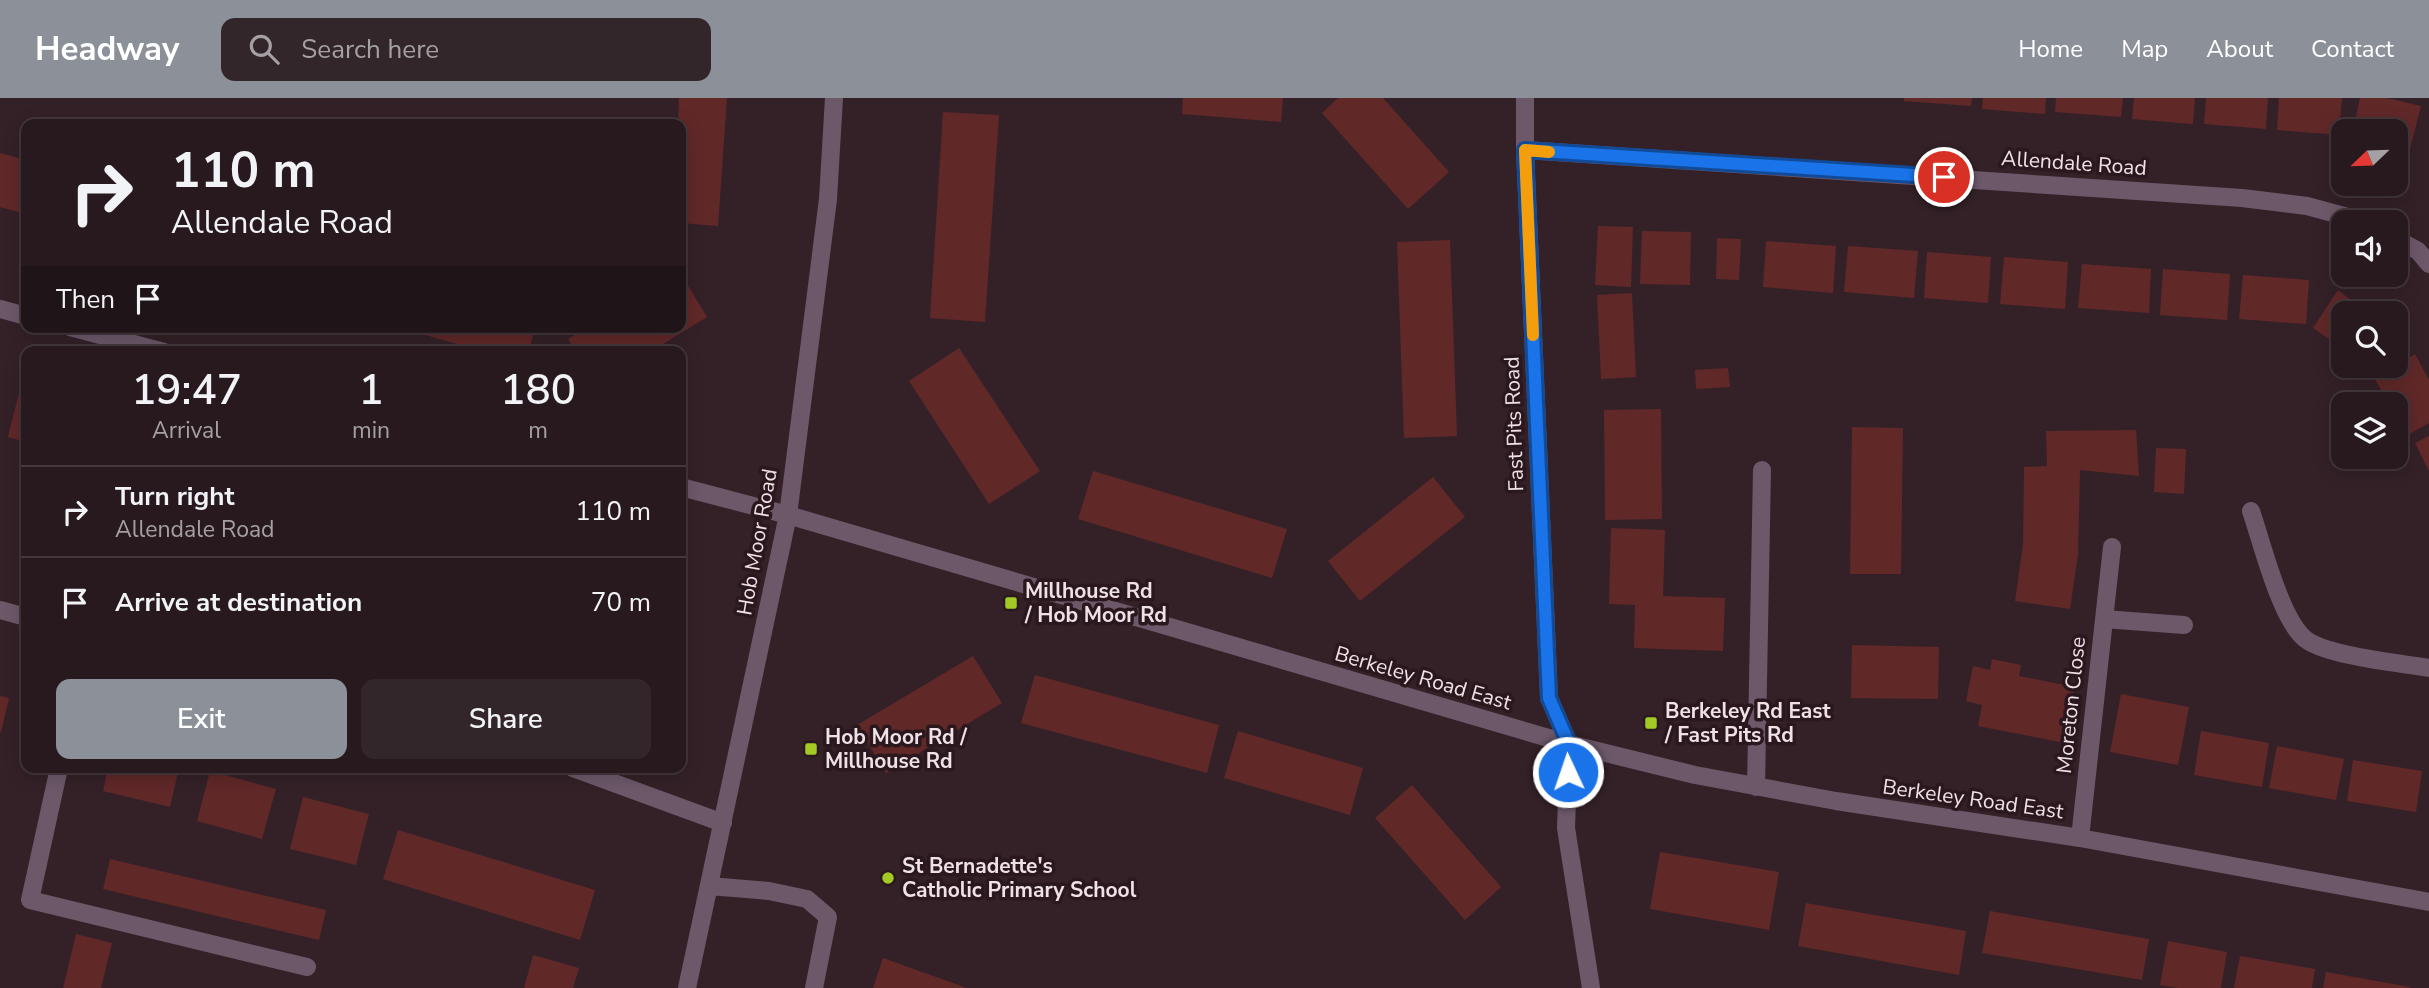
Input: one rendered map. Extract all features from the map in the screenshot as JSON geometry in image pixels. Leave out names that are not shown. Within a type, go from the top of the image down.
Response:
[{"type":"street","name":"Hob Moor Road","points":[[687,988],[788,515],[828,199],[834,98]]},
{"type":"street","name":"Fast Pits Road","points":[[1525,98],[1549,698],[1569,744]]},
{"type":"street","name":"Allendale Road","points":[[1525,150],[2242,198],[2307,206],[2331,213]]},
{"type":"street","points":[[2408,246],[2418,251],[2429,264]]},
{"type":"street","points":[[0,309],[21,315]]},
{"type":"street","points":[[93,333],[141,346]]},
{"type":"street","points":[[1756,786],[1762,470]]},
{"type":"street","name":"Berkeley Road East","points":[[686,488],[788,515],[1569,744],[1695,775],[1836,802],[2080,838],[2429,902]]},
{"type":"street","points":[[2251,511],[2279,594],[2290,619],[2305,639],[2321,647],[2342,652],[2429,668]]},
{"type":"street","name":"Moreton Close","points":[[2080,838],[2112,547]]},
{"type":"street","points":[[0,610],[21,616]]},
{"type":"street","name":"Moreton Close","points":[[2104,619],[2184,625]]},
{"type":"street","points":[[1569,744],[1566,828],[1591,988]]},
{"type":"street","points":[[58,773],[30,900],[307,967]]},
{"type":"street","points":[[587,773],[723,822]]},
{"type":"street","points":[[709,886],[769,891],[807,900],[828,917],[814,988]]},
{"type":"building","points":[[679,98],[727,98],[718,226],[686,223],[686,119],[678,119]]},
{"type":"building","points":[[1183,98],[1283,98],[1281,122],[1182,114]]},
{"type":"building","points":[[1338,98],[1383,98],[1449,172],[1408,209],[1322,113]]},
{"type":"building","points":[[1904,98],[1972,98],[1971,106],[1904,101]]},
{"type":"building","points":[[1983,98],[2046,98],[2045,114],[1982,109]]},
{"type":"building","points":[[2056,98],[2123,98],[2121,117],[2055,112]]},
{"type":"building","points":[[2134,98],[2195,98],[2193,124],[2132,119]]},
{"type":"building","points":[[2206,98],[2268,98],[2266,129],[2204,124]]},
{"type":"building","points":[[2279,98],[2342,98],[2340,119],[2331,119],[2331,134],[2277,130]]},
{"type":"building","points":[[2360,98],[2387,98],[2421,106],[2410,149],[2408,119],[2356,119]]},
{"type":"building","points":[[943,112],[999,115],[985,322],[930,318]]},
{"type":"building","points":[[0,153],[21,159],[21,213],[0,207]]},
{"type":"building","points":[[1598,226],[1633,227],[1631,287],[1595,285]]},
{"type":"building","points":[[1642,231],[1691,232],[1690,285],[1640,284]]},
{"type":"building","points":[[1717,238],[1741,239],[1739,280],[1716,279]]},
{"type":"building","points":[[1450,240],[1457,436],[1404,438],[1397,242]]},
{"type":"building","points":[[1766,241],[1836,246],[1833,293],[1763,287]]},
{"type":"building","points":[[1848,246],[1918,251],[1914,298],[1844,292]]},
{"type":"building","points":[[1927,252],[1991,257],[1988,303],[1924,298]]},
{"type":"building","points":[[2004,257],[2068,262],[2065,309],[2000,304]]},
{"type":"building","points":[[2082,264],[2151,269],[2149,313],[2078,308]]},
{"type":"building","points":[[2163,269],[2230,274],[2227,320],[2160,315]]},
{"type":"building","points":[[2243,275],[2309,280],[2306,324],[2239,319]]},
{"type":"building","points":[[686,282],[707,317],[686,330]]},
{"type":"building","points":[[2338,290],[2352,301],[2331,301],[2331,341],[2313,328]]},
{"type":"building","points":[[1632,293],[1636,377],[1601,379],[1597,295]]},
{"type":"building","points":[[418,333],[534,333],[530,346],[464,346]]},
{"type":"building","points":[[578,333],[681,333],[660,346],[572,346],[568,339]]},
{"type":"building","points":[[959,348],[1040,471],[989,504],[909,381]]},
{"type":"building","points":[[2415,354],[2429,380],[2429,423],[2408,435],[2408,392],[2382,392],[2374,378],[2408,378],[2408,358]]},
{"type":"building","points":[[1728,368],[1730,387],[1696,389],[1695,370]]},
{"type":"building","points":[[20,389],[21,389],[21,441],[8,437]]},
{"type":"building","points":[[1661,409],[1662,519],[1605,520],[1604,410]]},
{"type":"building","points":[[1852,427],[1903,428],[1901,574],[1850,574]]},
{"type":"building","points":[[2136,430],[2139,476],[2080,470],[2078,555],[2070,609],[2015,601],[2023,545],[2024,467],[2047,466],[2046,431]]},
{"type":"building","points":[[2429,436],[2429,471],[2415,443]]},
{"type":"building","points":[[2156,448],[2186,449],[2184,494],[2154,492]]},
{"type":"building","points":[[1093,471],[1287,529],[1272,578],[1078,519]]},
{"type":"building","points":[[1433,477],[1465,517],[1360,601],[1328,561]]},
{"type":"building","points":[[1611,528],[1665,530],[1663,596],[1725,598],[1723,651],[1634,648],[1635,605],[1609,604]]},
{"type":"building","points":[[1852,645],[1939,647],[1938,699],[1851,698]]},
{"type":"building","points":[[973,656],[1002,703],[886,773],[857,725]]},
{"type":"building","points":[[1992,659],[2021,665],[2019,676],[2075,687],[2065,743],[1978,726],[1982,705],[1966,701],[1973,666],[1990,670]]},
{"type":"building","points":[[1035,675],[1219,725],[1207,773],[1021,723]]},
{"type":"building","points":[[2121,694],[2189,707],[2178,765],[2110,752]]},
{"type":"building","points":[[0,696],[9,698],[1,732],[0,732]]},
{"type":"building","points":[[1238,731],[1363,768],[1350,815],[1224,778]]},
{"type":"building","points":[[2201,731],[2269,743],[2262,787],[2194,775]]},
{"type":"building","points":[[2277,746],[2344,759],[2336,800],[2269,788]]},
{"type":"building","points":[[2353,760],[2422,771],[2416,812],[2347,801]]},
{"type":"building","points":[[107,773],[178,773],[170,807],[103,791]]},
{"type":"building","points":[[209,773],[276,789],[262,839],[197,821]]},
{"type":"building","points":[[1412,785],[1501,887],[1465,920],[1375,818]]},
{"type":"building","points":[[303,797],[369,814],[356,865],[290,849]]},
{"type":"building","points":[[398,830],[595,890],[580,940],[383,879]]},
{"type":"building","points":[[1660,852],[1779,872],[1769,930],[1650,909]]},
{"type":"building","points":[[110,859],[326,910],[319,940],[103,889]]},
{"type":"building","points":[[1806,903],[1966,931],[1959,975],[1798,946]]},
{"type":"building","points":[[1990,911],[2149,939],[2142,980],[1982,953]]},
{"type":"building","points":[[76,934],[112,943],[101,988],[63,988]]},
{"type":"building","points":[[2168,941],[2227,952],[2221,988],[2177,988],[2160,985]]},
{"type":"building","points":[[533,955],[579,968],[573,988],[524,988]]},
{"type":"building","points":[[2240,956],[2315,969],[2312,988],[2234,988]]},
{"type":"building","points":[[883,958],[967,988],[873,988]]},
{"type":"building","points":[[2326,972],[2410,987],[2410,988],[2323,988]]},
{"type":"slow traffic","points":[[1533,335],[1525,150],[1549,152]]},
{"type":"place","name":"Millhouse Rd / Hob Moor Rd","points":[[1011,603]]},
{"type":"place","name":"Berkeley Rd East / Fast Pits Rd","points":[[1651,723]]},
{"type":"place","name":"Hob Moor Rd / Millhouse Rd","points":[[811,749]]},
{"type":"place","name":"St Bernadette's Catholic Primary School","points":[[888,878]]},
{"type":"route","points":[[1568,772],[1569,744],[1549,698],[1525,150],[1944,177]]}]
